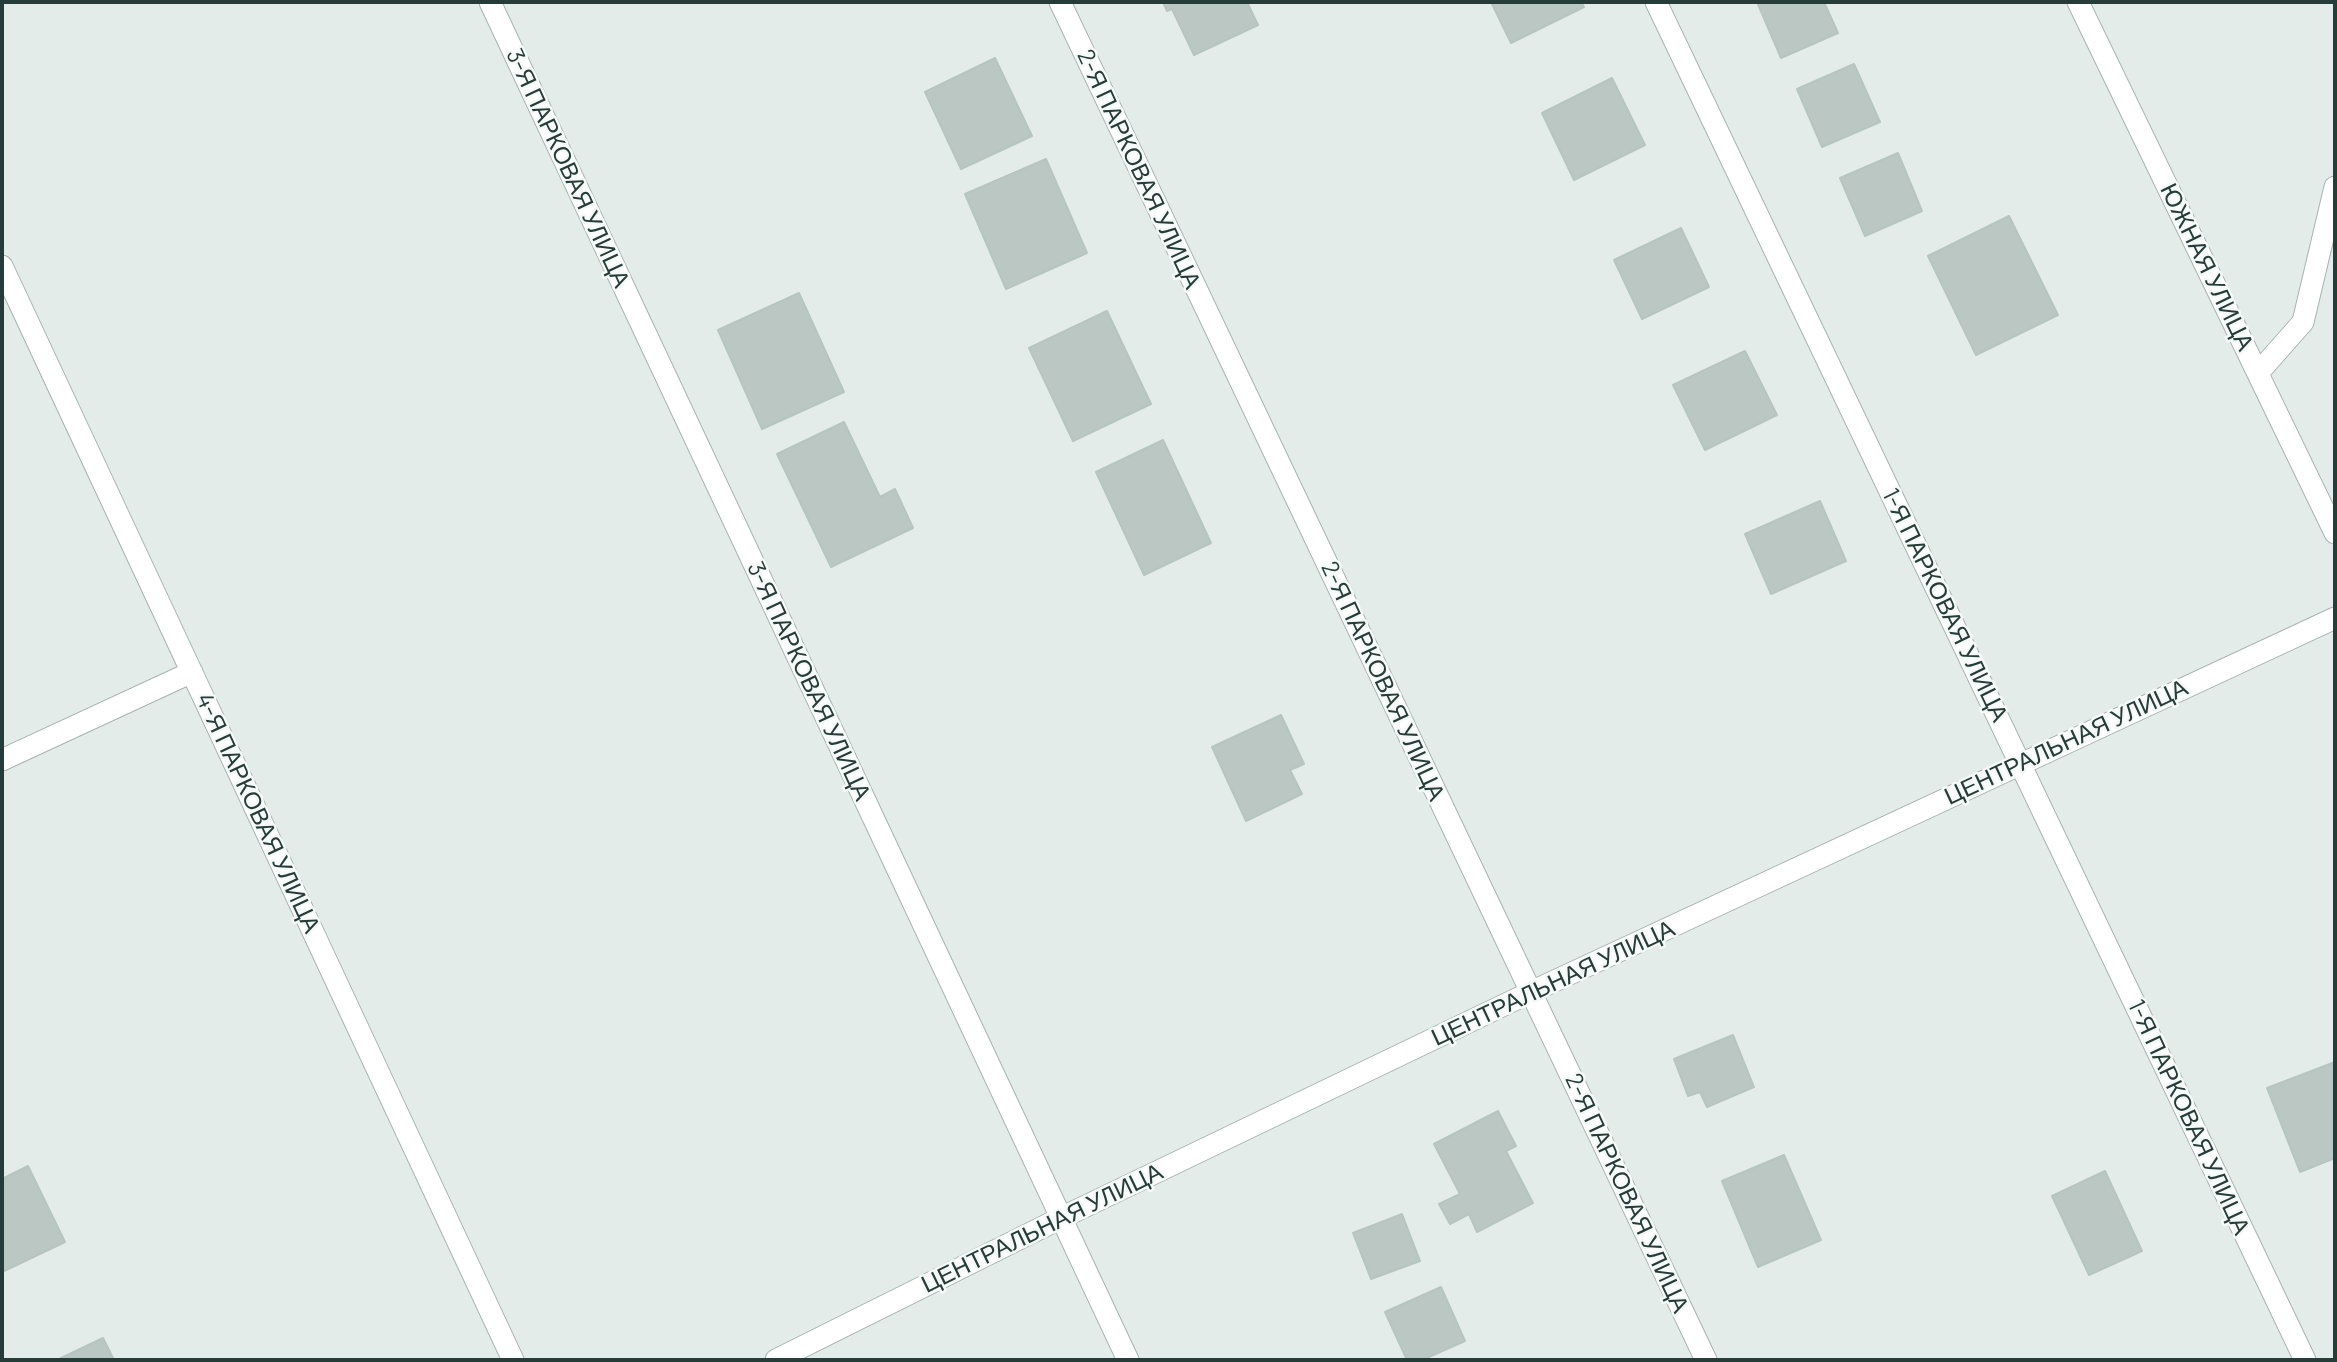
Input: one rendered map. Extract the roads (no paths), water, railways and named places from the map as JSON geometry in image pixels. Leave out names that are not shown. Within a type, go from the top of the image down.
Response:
[{"type":"street","name":"3-Я ПАРКОВАЯ УЛИЦА","points":[[490,2],[1128,1360]]},
{"type":"street","name":"2-Я ПАРКОВАЯ УЛИЦА","points":[[1060,2],[1706,1360]]},
{"type":"street","name":"1-Я ПАРКОВАЯ УЛИЦА","points":[[1656,2],[2305,1360]]},
{"type":"street","name":"ЮЖНАЯ УЛИЦА","points":[[2078,2],[2335,533]]},
{"type":"street","points":[[2258,373],[2303,322],[2335,187]]},
{"type":"street","name":"4-Я ПАРКОВАЯ УЛИЦА","points":[[2,266],[513,1360]]},
{"type":"street","name":"ЦЕНТРАЛЬНАЯ УЛИЦА","points":[[776,1360],[1061,1218],[1531,992],[2335,618]]},
{"type":"street","points":[[2,760],[192,672]]}]
